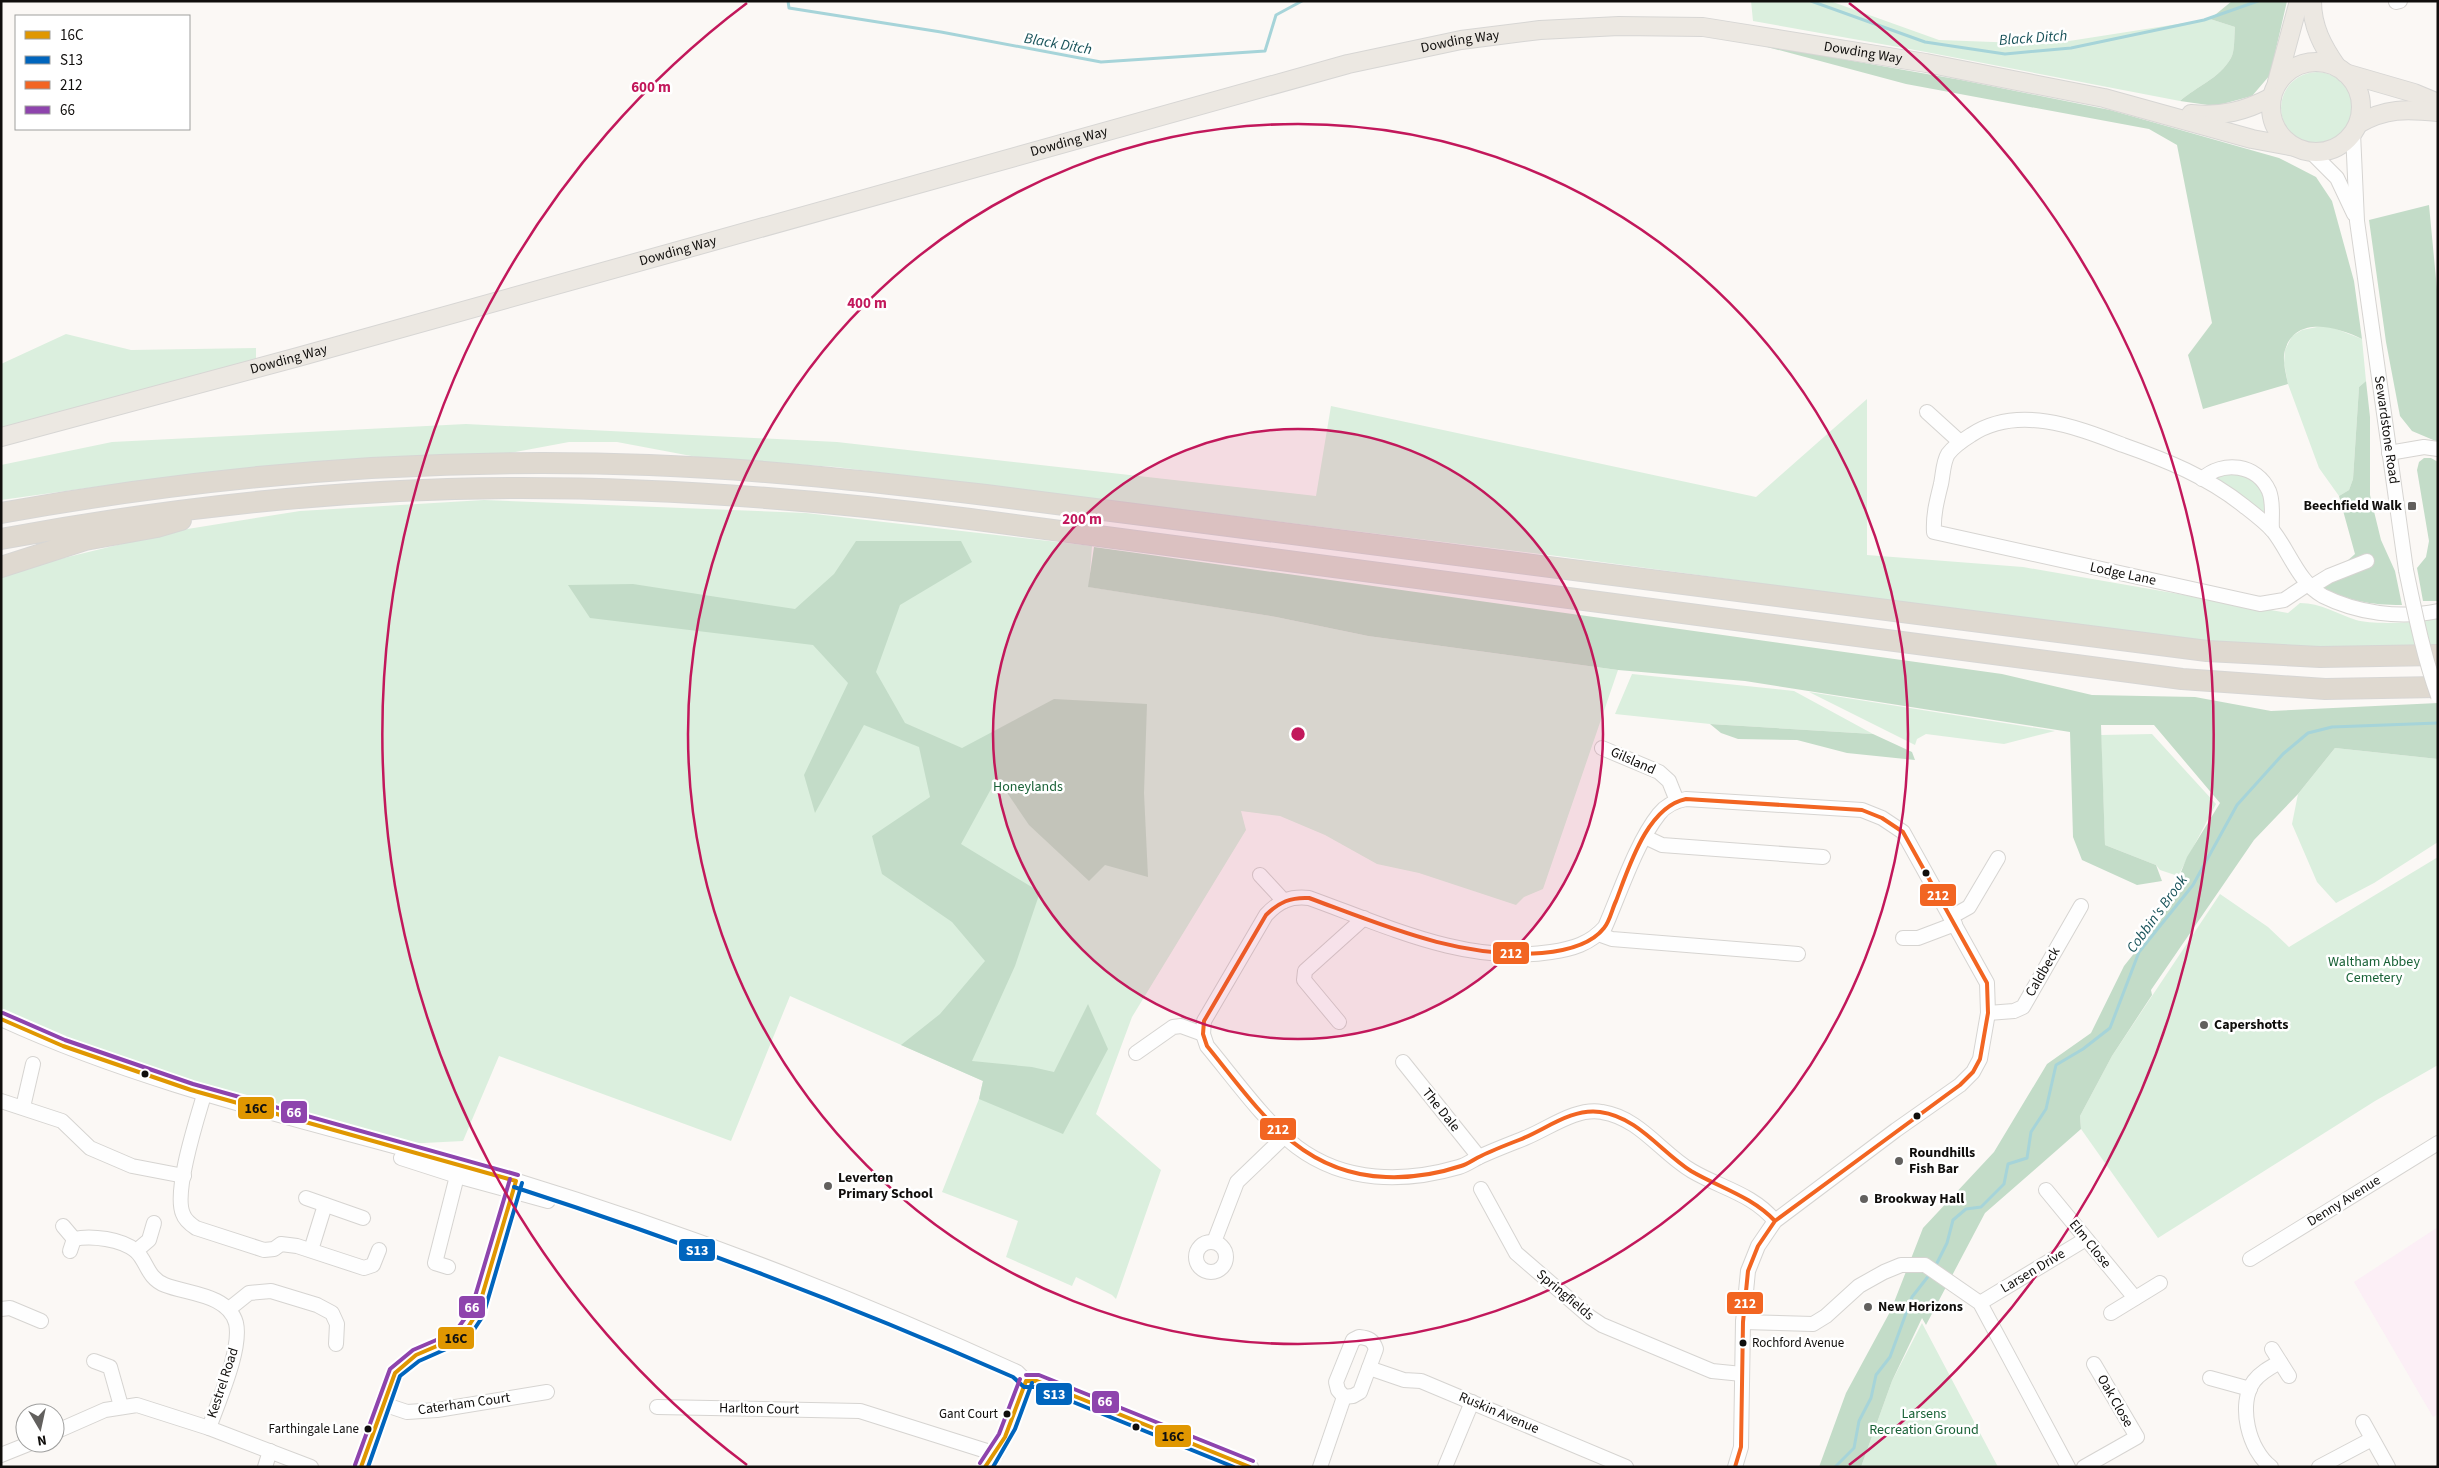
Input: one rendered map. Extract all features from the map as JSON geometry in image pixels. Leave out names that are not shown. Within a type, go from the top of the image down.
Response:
[{"type":"highway","points":[[1,513],[170,487],[328,470],[454,464],[544,463],[706,468],[876,482],[995,496],[2207,651],[2320,657],[2438,655]]},
{"type":"highway","points":[[1,539],[118,518],[251,502],[413,490],[521,488],[692,492],[811,501],[970,518],[2182,679],[2266,687],[2324,689],[2438,687]]},
{"type":"highway","points":[[1,567],[85,540],[157,527],[251,502]]},
{"type":"main road","points":[[2299,1],[2271,106],[2276,128],[2284,138],[2303,149],[2326,151],[2339,146],[2355,129],[2382,112],[2414,110],[2438,112]]},
{"type":"main road","points":[[2312,1],[2315,25],[2322,46],[2353,82],[2359,94],[2360,112],[2355,129]]},
{"type":"main road","name":"Dowding Way","points":[[1,437],[298,357],[1339,67],[1461,40],[1540,30],[1619,26],[1704,27],[1926,63],[2104,98],[2252,139],[2303,149]]},
{"type":"main road","points":[[2274,92],[2287,73],[2295,68],[2311,63],[2328,64],[2438,103]]},
{"type":"main road","name":"Dowding Way","points":[[2154,111],[2222,115],[2247,110],[2274,92]]},
{"type":"street","name":"Sewardstone Road","points":[[2355,129],[2357,221],[2406,570],[2418,632],[2438,696]]},
{"type":"street","name":"Sewardstone Road","points":[[2303,149],[2337,178],[2357,221]]},
{"type":"street","points":[[1928,412],[1960,442],[1976,431],[2002,421],[2033,419],[2076,428],[2175,464],[2244,506],[2272,530],[2314,589],[2366,611],[2402,614],[2438,611]]},
{"type":"street","name":"Lodge Lane","points":[[1960,442],[1947,456],[1933,515],[1934,532],[2260,604],[2284,600],[2314,589]]},
{"type":"street","points":[[2389,453],[2424,447],[2438,449]]},
{"type":"street","points":[[2202,479],[2212,470],[2233,466],[2245,469],[2259,478],[2268,490],[2271,498],[2272,530]]},
{"type":"street","points":[[2314,589],[2329,576],[2367,561]]},
{"type":"street","name":"Gilsland","points":[[1602,748],[1659,772],[1669,781],[1677,801]]},
{"type":"street","points":[[1735,1467],[1741,1447],[1743,1322],[1748,1271],[1758,1246],[1775,1221],[1896,1130],[1960,1085],[1973,1072],[1980,1059],[1988,1013],[1987,983],[1903,832],[1882,818],[1862,810],[1686,799],[1677,801],[1660,813],[1645,837],[1604,927],[1598,934],[1573,948],[1538,954],[1493,954],[1455,948],[1425,940],[1309,898],[1294,896],[1277,904],[1266,915],[1204,1021],[1202,1034],[1207,1046],[1247,1094],[1297,1146],[1332,1166],[1372,1178],[1404,1178],[1436,1173],[1462,1166],[1478,1157],[1544,1130],[1579,1113],[1600,1111],[1620,1116],[1638,1127],[1690,1170],[1743,1194],[1767,1211],[1775,1221]]},
{"type":"street","points":[[1645,837],[1662,846],[1823,857]]},
{"type":"street","points":[[1903,938],[1918,938],[1953,920],[1969,907],[1998,858]]},
{"type":"street","points":[[1260,875],[1284,901]]},
{"type":"street","name":"Caldbeck","points":[[1988,1013],[2014,1011],[2023,1007],[2081,906]]},
{"type":"street","points":[[1339,1022],[1304,980],[1305,971],[1364,918]]},
{"type":"street","points":[[1598,934],[1612,938],[1798,954]]},
{"type":"street","points":[[1,1019],[128,1069],[204,1095],[384,1145],[600,1215],[609,1210],[851,1301],[1017,1372],[1026,1381],[1037,1381],[1251,1467]]},
{"type":"street","points":[[1136,1053],[1173,1027],[1181,1026],[1202,1034]]},
{"type":"street","name":"The Dale","points":[[1403,1062],[1478,1157]]},
{"type":"street","points":[[23,1106],[33,1064]]},
{"type":"street","points":[[204,1095],[180,1190],[182,1213],[187,1222],[196,1228],[264,1250],[274,1249],[281,1244],[311,1250],[364,1268],[373,1265],[378,1250]]},
{"type":"street","points":[[1,1101],[23,1106],[62,1121],[90,1148],[132,1166],[184,1176]]},
{"type":"street","points":[[1214,1242],[1238,1182],[1286,1135]]},
{"type":"street","name":"Denny Avenue","points":[[2250,1259],[2438,1143]]},
{"type":"street","points":[[384,1145],[388,1154],[457,1176],[515,1186]]},
{"type":"street","points":[[448,1267],[435,1263],[457,1176]]},
{"type":"street","points":[[360,1467],[395,1373],[404,1361],[419,1352],[451,1343],[470,1327],[477,1313],[515,1186]]},
{"type":"street","name":"Springfields","points":[[1481,1189],[1516,1253],[1590,1317],[1602,1325],[1712,1371],[1742,1374]]},
{"type":"street","name":"Elm Close","points":[[2046,1190],[2134,1298]]},
{"type":"street","points":[[306,1198],[363,1218]]},
{"type":"street","points":[[311,1250],[325,1205]]},
{"type":"street","points":[[136,1251],[149,1240],[154,1223]]},
{"type":"street","points":[[63,1226],[72,1245],[94,1236],[122,1244],[136,1251],[151,1275],[164,1285],[194,1292],[229,1309],[249,1293],[271,1291],[317,1304],[332,1313],[337,1324],[336,1344]]},
{"type":"street","name":"Larsen Drive","points":[[1980,1303],[2086,1239]]},
{"type":"street","points":[[1743,1322],[1813,1324],[1826,1316],[1859,1286],[1884,1272],[1901,1265],[1924,1265],[1980,1303],[2068,1467]]},
{"type":"street","points":[[2111,1313],[2160,1283]]},
{"type":"street","points":[[1,1309],[10,1308],[41,1321]]},
{"type":"street","name":"Kestrel Road","points":[[208,1428],[237,1344],[236,1322],[229,1309]]},
{"type":"street","points":[[1369,1338],[1374,1342],[1376,1350],[1360,1392],[1353,1396],[1344,1397],[1338,1390],[1336,1382],[1352,1340],[1369,1338]]},
{"type":"street","points":[[2272,1349],[2289,1376]]},
{"type":"street","points":[[94,1361],[110,1367],[121,1406]]},
{"type":"street","points":[[2271,1467],[2262,1461],[2249,1434],[2246,1411],[2250,1389],[2262,1373],[2280,1362]]},
{"type":"street","name":"Oak Close","points":[[2084,1467],[2136,1437],[2094,1364]]},
{"type":"street","name":"Ruskin Avenue","points":[[1369,1368],[1404,1380],[1421,1381],[1626,1467]]},
{"type":"street","points":[[2210,1378],[2250,1389]]},
{"type":"street","points":[[985,1467],[996,1454],[1015,1416],[1026,1381]]},
{"type":"street","name":"Caterham Court","points":[[383,1404],[407,1412],[437,1410],[547,1392]]},
{"type":"street","points":[[1320,1467],[1344,1397]]},
{"type":"street","points":[[1445,1467],[1472,1402]]},
{"type":"street","points":[[65,1428],[106,1410],[121,1406],[137,1405],[208,1428],[311,1467]]},
{"type":"street","name":"Harlton Court","points":[[657,1408],[860,1411],[996,1454]]},
{"type":"street","points":[[2363,1422],[2388,1467]]},
{"type":"street","points":[[2319,1467],[2372,1440]]},
{"type":"street","points":[[1,1456],[15,1450]]},
{"type":"street","points":[[265,1467],[270,1451]]},
{"type":"shaded area","points":[[2438,1227],[2438,1414],[2433,1417],[2354,1282]]},
{"type":"green space","points":[[1751,1],[1830,1],[1939,40],[2050,44],[2210,19],[2235,27],[2234,47],[2231,58],[2214,77],[2180,101],[1753,21]]},
{"type":"green space","points":[[2232,1],[2287,1],[2270,75],[2252,96],[2215,106],[2180,101],[2214,77],[2231,58],[2234,47],[2235,27],[2210,19]]},
{"type":"green space","points":[[1756,44],[1961,80],[2110,110],[2279,158],[2316,177],[2332,201],[2354,281],[2362,339],[2330,328],[2308,328],[2298,332],[2291,339],[2284,354],[2288,384],[2203,409],[2188,355],[2212,323],[2177,145],[2149,129],[1906,84]]},
{"type":"green space","points":[[2317,72],[2331,75],[2343,82],[2350,94],[2353,108],[2350,122],[2343,134],[2331,141],[2317,144],[2303,141],[2291,134],[2284,122],[2281,108],[2284,94],[2291,82],[2303,75]]},
{"type":"green space","points":[[2429,205],[2438,300],[2438,442],[2412,431],[2400,416],[2386,342],[2369,220]]},
{"type":"green space","points":[[2331,327],[2362,339],[2366,381],[2359,387],[2353,479],[2349,490],[2339,496],[2319,468],[2288,384],[2284,363],[2285,350],[2292,336],[2302,330]]},
{"type":"green space","points":[[66,334],[131,350],[256,348],[256,360],[1,430],[1,364]]},
{"type":"green space","points":[[2366,381],[2370,417],[2370,495],[2381,540],[2395,571],[2402,605],[2359,601],[2319,586],[2355,554],[2339,496],[2349,490],[2353,479],[2359,387]]},
{"type":"green space","points":[[1867,399],[1867,555],[2023,567],[2288,613],[2300,603],[2308,603],[2364,622],[2397,623],[2438,618],[2438,645],[2354,648],[2251,646],[1883,600],[1557,556],[836,467],[702,458],[617,442],[569,442],[510,453],[284,466],[102,486],[1,500],[1,465],[112,442],[466,424],[837,442],[1316,496],[1331,406],[1756,497]]},
{"type":"green space","points":[[2424,458],[2431,458],[2438,462],[2438,601],[2423,601],[2417,568],[2426,557],[2429,541],[2417,470],[2419,462]]},
{"type":"green space","points":[[2232,470],[2261,485],[2268,509],[2265,512],[2260,511],[2217,481],[2217,476]]},
{"type":"green space","name":"Honeylands","points":[[484,500],[806,513],[1092,546],[1089,587],[1276,617],[1368,636],[1618,670],[1543,889],[1524,897],[1516,905],[1419,873],[1377,864],[1325,835],[1280,816],[1241,811],[1246,830],[1132,1017],[1096,1114],[1161,1170],[1116,1299],[1112,1295],[1076,1277],[1072,1286],[1006,1257],[1018,1221],[942,1192],[979,1099],[983,1081],[790,996],[731,1141],[499,1056],[463,1141],[384,1145],[1,1028],[1,563],[6,572],[175,531],[300,511]]},
{"type":"green space","name":"Honeylands","points":[[856,541],[961,541],[972,562],[900,605],[876,672],[905,723],[962,748],[1054,699],[1147,704],[1144,793],[1148,877],[1105,865],[1089,881],[1029,825],[997,778],[961,844],[1040,892],[1015,966],[972,1061],[1032,1067],[1054,1072],[1088,1004],[1108,1049],[1063,1134],[979,1099],[983,1081],[901,1045],[940,1014],[985,961],[952,922],[882,874],[872,836],[930,797],[919,747],[864,725],[815,813],[804,775],[848,683],[813,645],[590,618],[568,585],[633,584],[795,609],[834,574]]},
{"type":"green space","points":[[1094,547],[2002,674],[2092,695],[2195,697],[2271,711],[2438,703],[2438,759],[2335,748],[2298,794],[2254,840],[2151,990],[2152,995],[2112,1056],[2080,1116],[2081,1129],[1985,1213],[1926,1325],[1922,1318],[1892,1381],[1861,1467],[1819,1467],[1846,1393],[1891,1310],[1923,1228],[1994,1152],[2047,1064],[2091,1033],[2124,966],[2163,917],[2187,857],[2220,803],[2154,725],[2101,725],[2105,845],[2156,865],[2162,881],[2137,885],[2082,860],[2073,837],[2070,732],[1745,681],[1618,670],[1368,636],[1276,617],[1088,587]]},
{"type":"green space","points":[[1632,674],[1794,691],[1873,734],[1710,724],[1615,714]]},
{"type":"green space","points":[[1809,692],[2055,731],[2004,744],[1926,734],[1917,739],[1915,745]]},
{"type":"green space","points":[[1710,724],[1873,734],[1912,752],[1915,760],[1847,753],[1797,740],[1738,739],[1721,733]]},
{"type":"green space","points":[[2152,734],[2216,804],[2178,876],[2160,870],[2156,865],[2105,845],[2101,735]]},
{"type":"green space","points":[[2335,748],[2438,759],[2438,842],[2374,883],[2336,903],[2317,882],[2292,824],[2298,794]]},
{"type":"green space","name":"Waltham Abbey Cemetery","points":[[2438,857],[2438,1065],[2375,1101],[2158,1238],[2081,1129],[2080,1116],[2112,1056],[2220,894],[2268,927],[2289,947]]},
{"type":"green space","name":"Larsens Recreation Ground","points":[[1922,1323],[1998,1467],[1861,1467],[1892,1381]]},
{"type":"waterway","name":"Black Ditch","points":[[788,1],[789,8],[941,32],[1101,62],[1265,51],[1276,15],[1302,1]]},
{"type":"waterway","name":"Black Ditch","points":[[1811,1],[1925,42],[2005,54],[2071,48],[2204,20],[2258,1]]},
{"type":"waterway","name":"Cobbin's Brook","points":[[1935,1267],[1947,1243],[1953,1220],[1966,1209],[1981,1207],[2004,1184],[2008,1164],[2027,1158],[2031,1132],[2046,1109],[2056,1065],[2083,1049],[2110,1028],[2139,952],[2193,885],[2237,805],[2283,754],[2308,733],[2332,727],[2438,723]]},
{"type":"waterway","name":"Cobbin's Brook","points":[[1835,1467],[1854,1448],[1859,1421],[1871,1398],[1876,1375],[1890,1357],[1912,1297],[1930,1274]]},
{"type":"transit line","name":"212","points":[[1686,799],[1862,810],[1882,818],[1903,832],[1987,983],[1988,1013],[1980,1059],[1973,1072],[1960,1085],[1775,1221],[1766,1212],[1746,1199],[1691,1171],[1638,1128],[1614,1115],[1600,1112],[1579,1113],[1568,1116],[1464,1165],[1443,1171],[1424,1175],[1395,1177],[1355,1173],[1328,1164],[1304,1150],[1282,1133],[1262,1113],[1207,1046],[1203,1034],[1204,1021],[1266,915],[1281,904],[1297,898],[1309,898],[1423,938],[1452,946],[1482,951],[1512,954],[1542,953],[1568,949],[1592,939],[1604,928],[1641,840],[1660,814],[1672,804],[1686,799]]},
{"type":"transit line","name":"66","points":[[3,1013],[65,1040],[193,1084],[518,1175]]},
{"type":"transit line","name":"16C","points":[[1,1019],[63,1046],[191,1090],[516,1181]]},
{"type":"transit line","name":"66","points":[[355,1465],[390,1369],[413,1350],[455,1332],[471,1310],[510,1179]]},
{"type":"transit line","name":"16C","points":[[361,1467],[395,1373],[416,1355],[458,1337],[468,1327],[477,1313],[516,1181]]},
{"type":"transit line","name":"S13","points":[[368,1467],[400,1376],[419,1361],[462,1342],[473,1331],[483,1316],[522,1183]]},
{"type":"transit line","name":"S13","points":[[514,1187],[704,1252],[828,1300],[1013,1377],[1024,1387],[1036,1387],[1234,1467]]},
{"type":"transit line","name":"212","points":[[1735,1467],[1741,1447],[1743,1322],[1748,1271],[1758,1246],[1775,1221]]},
{"type":"transit line","name":"66","points":[[1026,1375],[1039,1375],[1253,1461]]},
{"type":"transit line","name":"66","points":[[980,1463],[999,1434],[1020,1379]]},
{"type":"transit line","name":"16C","points":[[1026,1381],[1037,1381],[1250,1467]]},
{"type":"transit line","name":"16C","points":[[985,1467],[1005,1437],[1026,1381]]},
{"type":"transit line","name":"S13","points":[[993,1467],[1015,1429],[1032,1383]]},
{"type":"place","name":"Beechfield Walk","points":[[2412,506]]},
{"type":"place","name":"Capershotts","points":[[2204,1025]]},
{"type":"place","name":"Roundhills Fish Bar","points":[[1899,1161]]},
{"type":"place","name":"Leverton Primary School","points":[[828,1186]]},
{"type":"place","name":"Brookway Hall","points":[[1864,1199]]},
{"type":"place","name":"New Horizons","points":[[1868,1307]]},
{"type":"place","name":"Rochford Avenue","points":[[1743,1343]]},
{"type":"place","name":"Gant Court","points":[[1007,1414]]},
{"type":"place","name":"Farthingale Lane","points":[[368,1429]]}]
